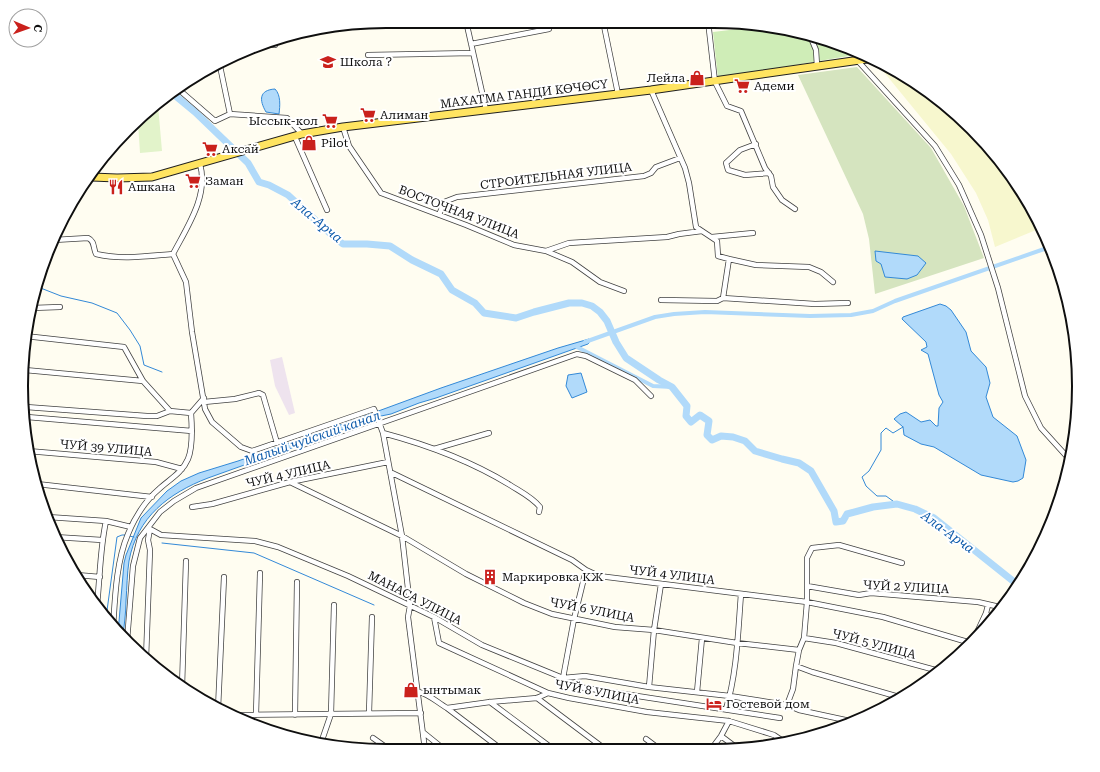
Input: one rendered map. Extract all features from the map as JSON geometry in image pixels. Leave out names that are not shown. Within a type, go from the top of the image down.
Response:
[{"type":"main road","name":"МАХАТМА ГАНДИ КӨЧӨСҮ","points":[[95,177],[152,177],[230,156],[302,134],[343,127],[715,82],[861,60]]},
{"type":"street","points":[[468,28],[486,110]]},
{"type":"street","points":[[604,28],[618,94]]},
{"type":"street","points":[[709,28],[715,82],[727,106],[741,110],[765,168],[771,176],[773,187],[782,200],[795,209]]},
{"type":"street","points":[[471,44],[549,29]]},
{"type":"street","points":[[813,42],[816,50],[816,66]]},
{"type":"street","points":[[368,56],[473,53]]},
{"type":"street","points":[[857,60],[935,146],[959,185],[980,234],[990,263],[1001,300],[1025,396],[1041,428],[1065,455]]},
{"type":"street","points":[[221,69],[230,114]]},
{"type":"street","points":[[651,90],[689,183],[696,227],[717,241],[718,256],[756,264],[809,267],[821,272],[833,282]]},
{"type":"street","points":[[182,92],[215,121],[230,114],[287,118],[302,134]]},
{"type":"street","name":"ВОСТОЧНАЯ УЛИЦА","points":[[343,127],[349,146],[381,194],[514,245],[546,251],[569,243],[667,237],[702,231]]},
{"type":"street","points":[[295,137],[327,210]]},
{"type":"street","points":[[756,144],[740,150],[726,163],[728,170],[745,175],[769,173]]},
{"type":"street","name":"СТРОИТЕЛЬНАЯ УЛИЦА","points":[[439,215],[444,202],[457,197],[644,176],[651,173],[656,167],[680,158]]},
{"type":"street","points":[[173,254],[201,196],[203,173],[200,164]]},
{"type":"street","points":[[712,237],[753,233]]},
{"type":"street","points":[[59,240],[92,239],[96,254],[103,256],[139,257],[173,254]]},
{"type":"street","points":[[546,251],[572,262],[600,282],[624,291]]},
{"type":"street","points":[[173,254],[186,282],[192,332],[205,409],[212,422],[241,447],[252,451],[374,409],[383,433],[402,536],[410,606],[408,617],[425,744]]},
{"type":"street","points":[[723,298],[729,259]]},
{"type":"street","points":[[661,300],[716,301],[723,298],[815,304],[848,303]]},
{"type":"street","points":[[37,308],[60,307]]},
{"type":"street","points":[[31,337],[124,347],[143,381],[170,411]]},
{"type":"street","points":[[128,633],[133,566],[135,553],[140,538],[160,512],[174,501],[196,488],[576,354],[586,356],[635,380],[651,396]]},
{"type":"street","points":[[29,370],[143,381]]},
{"type":"street","points":[[113,617],[120,554],[140,510],[158,489],[180,472],[189,458],[192,431],[191,413],[204,400],[235,399],[261,393],[263,394],[277,443]]},
{"type":"street","points":[[29,407],[147,416],[157,416],[170,411],[191,413]]},
{"type":"street","points":[[30,417],[192,431]]},
{"type":"street","points":[[383,433],[457,457],[490,473],[534,499],[540,507],[539,512]]},
{"type":"street","points":[[433,449],[488,433]]},
{"type":"street","name":"ЧУЙ 39 УЛИЦА","points":[[34,451],[156,462],[182,469]]},
{"type":"street","name":"ЧУЙ 4 УЛИЦА","points":[[192,507],[212,504],[290,482],[388,462]]},
{"type":"street","name":"ЧУЙ 4 УЛИЦА","points":[[390,472],[572,560],[586,570],[599,576],[807,602],[883,617],[965,641]]},
{"type":"street","name":"ЧУЙ 6 УЛИЦА","points":[[290,482],[402,536],[466,574],[524,603],[552,614],[615,627],[654,630],[737,643],[799,650]]},
{"type":"street","points":[[42,485],[152,497]]},
{"type":"street","points":[[53,517],[106,521],[132,527]]},
{"type":"street","points":[[98,598],[102,540],[106,521]]},
{"type":"street","points":[[146,651],[150,550],[148,536],[149,528]]},
{"type":"street","name":"МАНАСА УЛИЦА","points":[[149,528],[162,535],[256,541],[278,547],[348,576],[434,617],[482,645],[563,678],[579,687],[780,718]]},
{"type":"street","points":[[62,537],[102,540]]},
{"type":"street","points":[[787,705],[793,689],[799,650],[804,638],[807,602],[807,558],[812,548],[839,545],[902,563]]},
{"type":"street","points":[[182,680],[186,561]]},
{"type":"street","points":[[563,678],[574,619],[586,570]]},
{"type":"street","points":[[256,714],[260,574]]},
{"type":"street","points":[[82,575],[100,577]]},
{"type":"street","points":[[218,702],[224,577]]},
{"type":"street","points":[[295,715],[297,582]]},
{"type":"street","points":[[649,687],[654,630],[661,584]]},
{"type":"street","name":"ЧУЙ 2 УЛИЦА","points":[[807,586],[859,595],[871,593],[978,602],[996,606]]},
{"type":"street","points":[[726,709],[730,696],[737,643],[741,594]]},
{"type":"street","points":[[323,738],[331,714],[334,605]]},
{"type":"street","points":[[981,624],[988,605]]},
{"type":"street","name":"ЧУЙ 8 УЛИЦА","points":[[434,617],[439,643],[548,693],[647,712],[729,721],[774,735],[778,738]]},
{"type":"street","points":[[369,713],[372,618]]},
{"type":"street","points":[[697,692],[702,638]]},
{"type":"street","name":"ЧУЙ 5 УЛИЦА","points":[[804,638],[836,643],[933,669]]},
{"type":"street","points":[[796,666],[894,696]]},
{"type":"street","name":"МАНАСА УЛИЦА","points":[[563,678],[585,676],[649,687],[730,696],[787,705],[799,710],[844,720]]},
{"type":"street","points":[[419,692],[426,693],[433,700],[494,744]]},
{"type":"street","points":[[446,708],[537,698],[548,693]]},
{"type":"street","points":[[537,698],[598,744]]},
{"type":"street","points":[[490,702],[546,744]]},
{"type":"street","points":[[244,714],[421,713]]},
{"type":"street","points":[[715,744],[729,721]]},
{"type":"street","points":[[424,733],[438,744]]},
{"type":"street","points":[[721,736],[731,743]]},
{"type":"street","points":[[373,738],[381,744]]},
{"type":"street","points":[[646,740],[652,744]]},
{"type":"shaded area","points":[[282,357],[295,413],[289,415],[275,386],[270,360]]},
{"type":"green space","points":[[738,29],[761,31],[807,40],[852,55],[718,78],[713,32]]},
{"type":"green space","points":[[857,67],[931,148],[964,206],[984,258],[875,294],[869,239],[863,214],[798,75]]},
{"type":"green space","points":[[883,71],[913,88],[932,102],[967,133],[998,168],[1012,187],[1036,230],[995,247],[988,220],[976,193],[951,154]]},
{"type":"green space","points":[[158,110],[162,151],[140,153],[138,128]]},
{"type":"water","points":[[275,89],[279,97],[279,114],[266,112],[262,103],[263,94],[266,91]]},
{"type":"water","points":[[875,251],[918,256],[926,263],[917,275],[907,279],[885,277],[881,264],[876,261]]},
{"type":"water","points":[[940,304],[951,310],[966,332],[971,351],[986,367],[990,383],[986,397],[993,417],[1017,436],[1026,460],[1023,478],[1018,481],[1013,482],[981,475],[934,447],[921,444],[904,435],[903,427],[894,419],[900,414],[906,412],[921,422],[930,420],[938,426],[939,408],[943,402],[939,395],[928,354],[921,350],[927,347],[926,342],[902,319],[903,317]]},
{"type":"water","points":[[589,339],[590,341],[588,344],[208,478],[180,491],[168,499],[147,519],[133,545],[128,566],[124,629],[119,624],[124,563],[141,518],[167,491],[181,481],[199,473],[238,461],[441,388]]},
{"type":"water","points":[[581,373],[587,392],[572,398],[566,386],[568,375]]},
{"type":"waterway","name":"Ала-Арча","points":[[176,96],[195,112],[248,163],[259,182],[269,185],[288,195],[343,244],[390,246],[412,260],[441,274],[452,290],[475,303],[484,313],[516,318],[569,303],[582,303],[592,306],[600,312],[607,321],[616,342],[626,358],[672,387],[687,406],[686,416],[691,422],[700,415],[709,421],[707,435],[712,440],[721,436],[733,437],[745,441],[755,451],[799,463],[811,471],[834,511],[836,522],[843,521],[847,514],[873,507],[897,504],[915,509],[934,518],[1014,582]]},
{"type":"waterway","points":[[585,342],[655,317],[674,314],[705,312],[810,316],[851,315],[873,311],[895,301],[1045,249]]},
{"type":"waterway","points":[[41,288],[61,296],[92,303],[117,313],[140,346],[144,365],[162,372]]},
{"type":"waterway","points":[[575,346],[653,386],[672,387]]},
{"type":"waterway","points":[[897,504],[886,496],[877,496],[866,486],[862,477],[869,471],[881,450],[881,433],[886,428],[893,433],[903,427]]},
{"type":"waterway","points":[[107,610],[117,537],[126,535]]},
{"type":"waterway","name":"Малый чуйский канал","points":[[129,536],[134,537]]},
{"type":"waterway","points":[[162,543],[254,553],[374,605]]},
{"type":"place","name":"Школа ?","points":[[328,62]]},
{"type":"place","name":"Лейла","points":[[697,78]]},
{"type":"place","name":"Адеми","points":[[742,86]]},
{"type":"place","name":"Алиман","points":[[368,115]]},
{"type":"place","name":"Ыссык-кол","points":[[330,121]]},
{"type":"place","name":"Pilot","points":[[309,143]]},
{"type":"place","name":"Аксай","points":[[210,149]]},
{"type":"place","name":"Заман","points":[[193,181]]},
{"type":"place","name":"Ашкана","points":[[116,187]]},
{"type":"place","name":"Маркировка КЖ","points":[[490,577]]},
{"type":"place","name":"ынтымак","points":[[411,690]]},
{"type":"place","name":"Гостевой дом","points":[[714,704]]}]
